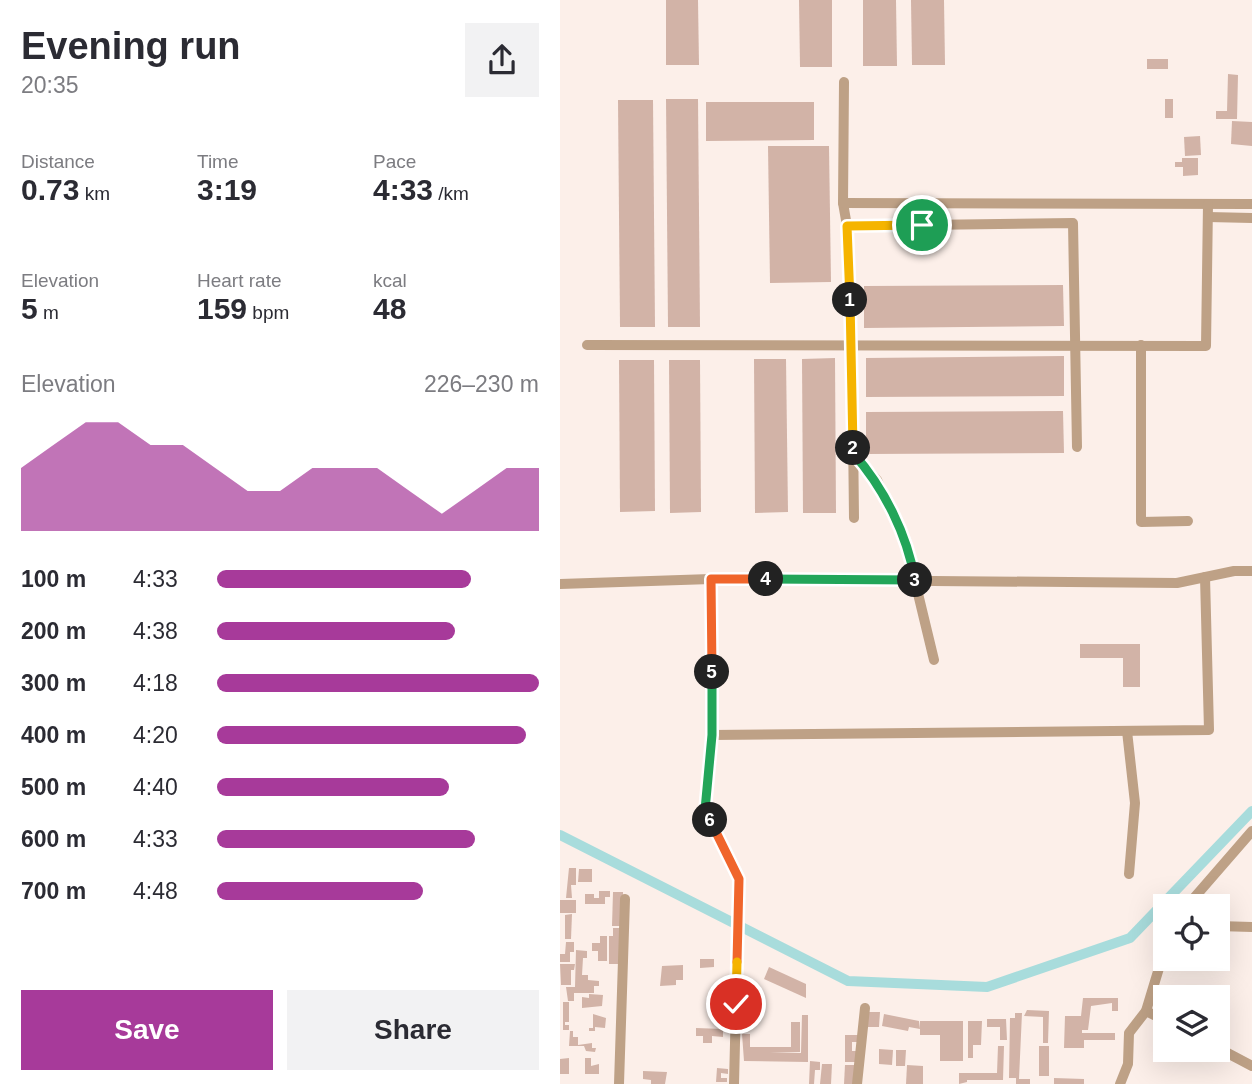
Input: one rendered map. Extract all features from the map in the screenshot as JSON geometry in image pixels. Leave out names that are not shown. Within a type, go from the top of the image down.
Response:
[{"type":"street","points":[[844,82],[843,203],[847,226],[852,345],[854,518]]},
{"type":"street","points":[[843,203],[1252,204]]},
{"type":"street","points":[[587,345],[1206,346],[1208,204]]},
{"type":"street","points":[[1208,217],[1252,218]]},
{"type":"street","points":[[847,226],[1073,223],[1077,447]]},
{"type":"street","points":[[1141,345],[1141,522],[1188,521]]},
{"type":"street","points":[[853,453],[877,480],[908,548],[934,660]]},
{"type":"street","points":[[560,584],[711,579],[1177,583],[1234,571],[1252,571]]},
{"type":"street","points":[[712,735],[1209,730],[1205,577]]},
{"type":"street","points":[[711,579],[712,735],[705,810],[739,879],[734,1084]]},
{"type":"street","points":[[1127,731],[1135,803],[1129,874]]},
{"type":"street","points":[[1198,894],[1252,831]]},
{"type":"street","points":[[619,1084],[625,899]]},
{"type":"street","points":[[1230,926],[1252,927]]},
{"type":"street","points":[[1120,1084],[1128,1064],[1129,1034],[1146,1011],[1158,971]]},
{"type":"street","points":[[857,1084],[865,1008]]},
{"type":"street","points":[[1146,1011],[1153,1014]]},
{"type":"street","points":[[1230,1054],[1252,1066]]},
{"type":"building","points":[[666,0],[698,0],[699,65],[666,65]]},
{"type":"building","points":[[799,0],[832,0],[832,67],[800,67]]},
{"type":"building","points":[[863,0],[896,0],[897,66],[863,66]]},
{"type":"building","points":[[911,0],[944,0],[945,65],[912,65]]},
{"type":"building","points":[[1147,59],[1168,59],[1168,69],[1147,69]]},
{"type":"building","points":[[1228,74],[1238,75],[1237,119],[1216,119],[1216,111],[1227,111]]},
{"type":"building","points":[[666,99],[698,99],[700,327],[668,327]]},
{"type":"building","points":[[1165,99],[1173,99],[1173,118],[1165,118]]},
{"type":"building","points":[[618,100],[653,100],[655,327],[620,327]]},
{"type":"building","points":[[706,102],[814,102],[814,140],[706,141]]},
{"type":"building","points":[[1232,121],[1252,122],[1252,146],[1231,144]]},
{"type":"building","points":[[1200,136],[1201,155],[1185,156],[1184,137]]},
{"type":"building","points":[[768,146],[829,146],[831,282],[770,283]]},
{"type":"building","points":[[1182,158],[1198,158],[1198,175],[1183,176],[1183,167],[1175,167],[1175,162],[1182,162]]},
{"type":"building","points":[[1063,285],[1064,326],[864,328],[864,286]]},
{"type":"building","points":[[1064,356],[1064,396],[866,397],[866,358]]},
{"type":"building","points":[[835,358],[836,513],[803,513],[802,359]]},
{"type":"building","points":[[754,359],[786,359],[788,512],[755,513]]},
{"type":"building","points":[[619,360],[654,360],[655,511],[620,512]]},
{"type":"building","points":[[669,360],[700,360],[701,512],[670,513]]},
{"type":"building","points":[[1063,411],[1064,453],[866,454],[866,412]]},
{"type":"building","points":[[1080,644],[1140,644],[1140,687],[1123,687],[1123,658],[1080,658]]},
{"type":"building","points":[[569,868],[576,868],[576,885],[571,885],[572,898],[566,898]]},
{"type":"building","points":[[579,869],[592,869],[592,882],[578,882]]},
{"type":"building","points":[[599,891],[610,891],[610,897],[605,897],[605,904],[585,904],[585,894],[594,894],[594,898],[599,898]]},
{"type":"building","points":[[613,892],[623,892],[622,926],[612,926]]},
{"type":"building","points":[[560,900],[576,900],[576,913],[560,913]]},
{"type":"building","points":[[572,914],[571,939],[565,939],[565,915]]},
{"type":"building","points":[[613,928],[621,928],[621,964],[609,964],[609,936],[613,936]]},
{"type":"building","points":[[600,936],[607,936],[607,961],[598,961],[598,951],[592,951],[592,943],[600,943]]},
{"type":"building","points":[[566,942],[574,942],[574,952],[570,952],[570,962],[560,962],[560,954],[565,954]]},
{"type":"building","points":[[576,950],[587,951],[587,958],[583,958],[582,975],[588,975],[588,980],[599,981],[599,986],[594,986],[594,993],[574,993],[574,1001],[568,1001],[566,987],[575,987]]},
{"type":"building","points":[[700,959],[714,959],[714,967],[700,968]]},
{"type":"building","points":[[560,964],[575,964],[574,970],[571,970],[571,985],[561,985]]},
{"type":"building","points":[[683,965],[683,980],[676,980],[676,985],[660,986],[662,966]]},
{"type":"building","points":[[769,967],[806,984],[806,998],[764,979]]},
{"type":"building","points":[[589,994],[603,995],[602,1006],[582,1008],[582,997],[589,998]]},
{"type":"building","points":[[1083,998],[1118,998],[1118,1011],[1112,1011],[1112,1003],[1091,1006],[1088,1030],[1082,1030],[1082,1033],[1115,1033],[1115,1040],[1084,1040],[1084,1048],[1064,1048],[1065,1016],[1081,1016]]},
{"type":"building","points":[[563,1002],[569,1002],[569,1022],[565,1022],[565,1025],[569,1025],[569,1030],[563,1030]]},
{"type":"building","points":[[1027,1010],[1049,1011],[1048,1043],[1043,1043],[1043,1017],[1024,1016]]},
{"type":"building","points":[[867,1012],[880,1012],[879,1027],[866,1027]]},
{"type":"building","points":[[1015,1013],[1022,1013],[1019,1079],[1030,1079],[1030,1084],[1016,1084],[1016,1078],[1009,1078],[1010,1018],[1015,1018]]},
{"type":"building","points":[[593,1014],[606,1018],[605,1028],[595,1027],[595,1031],[589,1031],[589,1028],[593,1028]]},
{"type":"building","points":[[884,1014],[919,1021],[920,1029],[909,1027],[908,1031],[882,1026]]},
{"type":"building","points":[[802,1015],[808,1015],[808,1062],[744,1061],[742,1034],[750,1034],[750,1047],[791,1047],[791,1022],[800,1022],[800,1052],[770,1053],[801,1053]]},
{"type":"building","points":[[987,1019],[1006,1019],[1007,1040],[1000,1040],[1000,1027],[987,1027]]},
{"type":"building","points":[[920,1021],[963,1021],[963,1061],[940,1061],[940,1035],[920,1035]]},
{"type":"building","points":[[968,1021],[982,1021],[981,1045],[973,1045],[973,1058],[968,1058]]},
{"type":"building","points":[[696,1028],[723,1029],[723,1037],[712,1036],[712,1043],[703,1043],[703,1036],[696,1036]]},
{"type":"building","points":[[570,1031],[573,1031],[573,1037],[578,1037],[578,1045],[592,1043],[592,1048],[596,1048],[595,1052],[586,1051],[584,1046],[569,1046]]},
{"type":"building","points":[[845,1035],[860,1035],[860,1042],[852,1042],[852,1051],[856,1051],[856,1062],[845,1062]]},
{"type":"building","points":[[998,1046],[1004,1046],[1003,1080],[967,1080],[959,1084],[959,1073],[997,1073]]},
{"type":"building","points":[[1039,1046],[1049,1046],[1049,1076],[1039,1076]]},
{"type":"building","points":[[879,1049],[893,1050],[892,1065],[879,1064]]},
{"type":"building","points":[[896,1050],[906,1050],[905,1066],[896,1066]]},
{"type":"building","points":[[569,1058],[569,1074],[560,1074],[560,1059]]},
{"type":"building","points":[[585,1058],[591,1058],[591,1066],[599,1064],[599,1074],[585,1074]]},
{"type":"building","points":[[810,1061],[820,1062],[820,1070],[815,1070],[814,1084],[809,1084]]},
{"type":"building","points":[[822,1064],[832,1064],[831,1084],[820,1084]]},
{"type":"building","points":[[845,1065],[856,1065],[856,1084],[844,1084]]},
{"type":"building","points":[[907,1065],[923,1066],[923,1084],[906,1084]]},
{"type":"building","points":[[717,1068],[728,1069],[728,1074],[721,1073],[721,1078],[727,1078],[727,1082],[716,1082]]},
{"type":"building","points":[[643,1071],[667,1072],[665,1084],[651,1084],[651,1080],[643,1079]]},
{"type":"building","points":[[1054,1078],[1084,1079],[1084,1084],[1054,1084]]},
{"type":"waterway","points":[[560,835],[848,981],[987,987],[1130,938],[1252,811]]},
{"type":"route","points":[[736,1004],[739,879],[705,810],[712,735],[711,579],[915,580],[908,548],[877,480],[853,453],[847,226],[922,225]]}]
